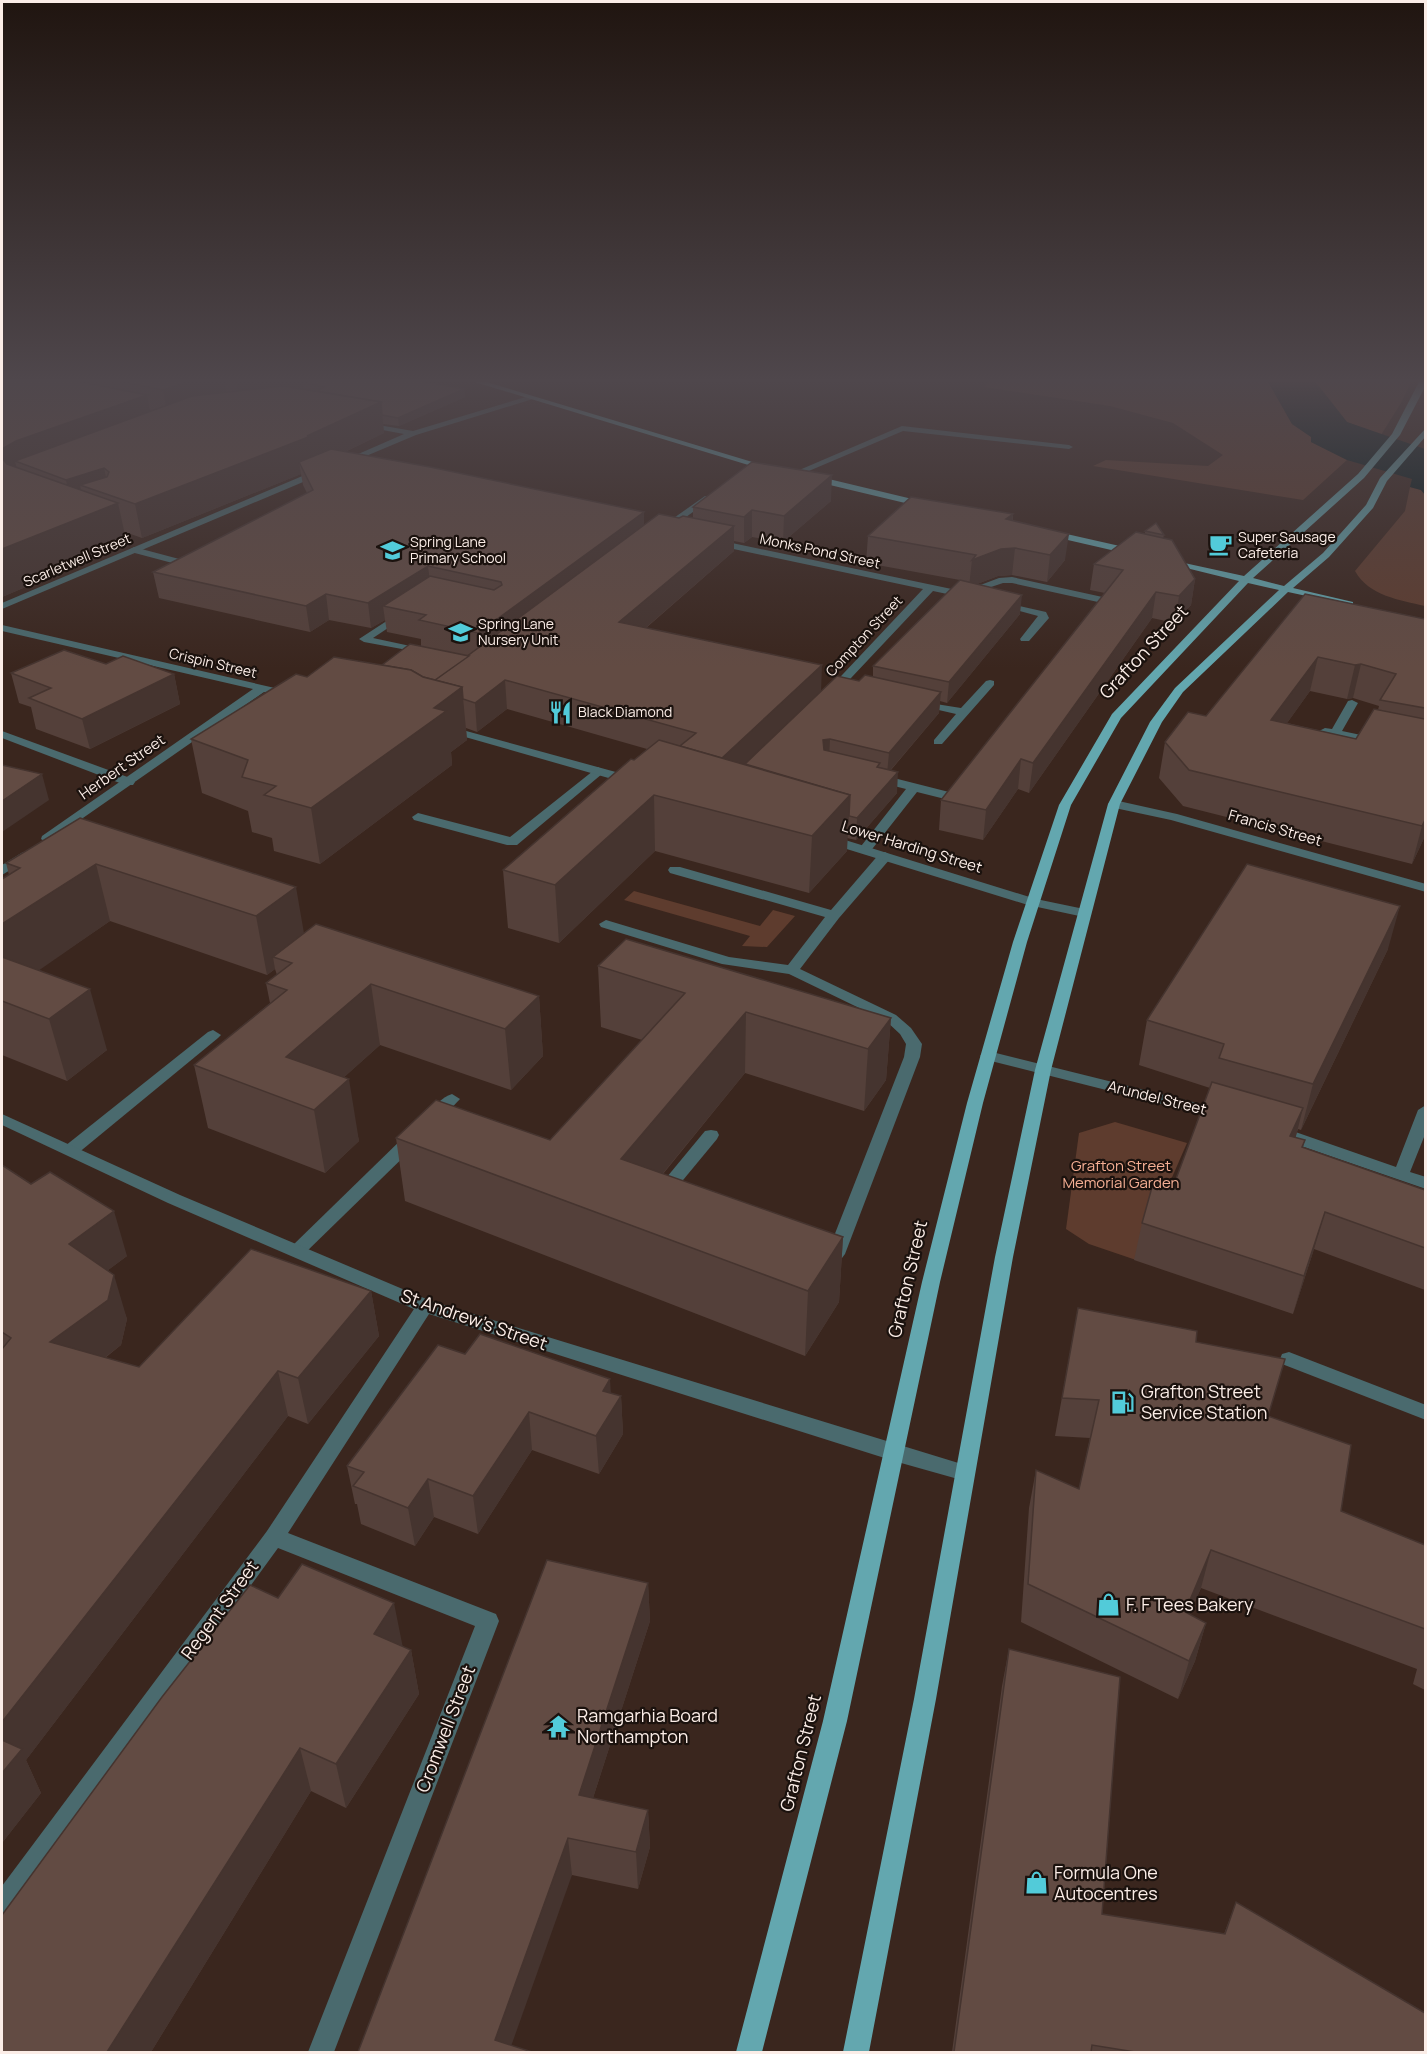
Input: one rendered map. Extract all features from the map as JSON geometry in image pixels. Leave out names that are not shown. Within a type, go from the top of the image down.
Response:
[{"type":"main road","points":[[802,476],[933,506]]},
{"type":"main road","name":"Grafton Street","points":[[749,2052],[834,1721],[931,1282],[988,1056],[1033,902],[1065,806],[1116,716],[1246,579],[1361,476]]},
{"type":"main road","points":[[856,2052],[925,1699],[1005,1257],[1043,1070],[1114,804],[1156,722],[1179,690],[1259,612],[1320,562],[1370,506],[1387,476]]},
{"type":"main road","points":[[1038,530],[1142,554]]},
{"type":"main road","points":[[1154,557],[1361,607]]},
{"type":"street","name":"Scarletwell Street","points":[[2,606],[135,546],[145,545],[311,476]]},
{"type":"street","points":[[651,538],[717,492]]},
{"type":"street","points":[[660,531],[672,534]]},
{"type":"street","name":"Monks Pond Street","points":[[707,541],[962,594],[1042,614],[1044,618],[1026,639]]},
{"type":"street","points":[[135,546],[204,569]]},
{"type":"street","points":[[962,594],[1002,580],[1107,600]]},
{"type":"street","name":"Compton Street","points":[[822,700],[839,685],[930,588]]},
{"type":"street","points":[[411,608],[364,639],[442,656]]},
{"type":"street","name":"Crispin Street","points":[[2,628],[295,695]]},
{"type":"street","points":[[938,742],[990,683]]},
{"type":"street","points":[[839,685],[856,688]]},
{"type":"street","name":"Herbert Street","points":[[2,871],[261,689]]},
{"type":"street","points":[[910,700],[964,712]]},
{"type":"street","points":[[1352,703],[1330,732],[1392,745]]},
{"type":"street","points":[[433,725],[641,783]]},
{"type":"street","points":[[2,734],[129,782]]},
{"type":"street","points":[[418,817],[512,842],[598,771]]},
{"type":"street","points":[[860,774],[945,795]]},
{"type":"street","points":[[864,850],[914,787]]},
{"type":"street","name":"Francis Street","points":[[1114,804],[1173,817],[1425,888]]},
{"type":"street","name":"Lower Harding Street","points":[[819,836],[1033,902],[1084,913]]},
{"type":"street","points":[[792,969],[834,915],[885,856]]},
{"type":"street","points":[[675,870],[834,915]]},
{"type":"street","points":[[606,924],[727,961],[792,969],[891,1018],[906,1031],[914,1044],[912,1057],[828,1273]]},
{"type":"street","points":[[71,1150],[213,1035]]},
{"type":"street","name":"Arundel Street","points":[[988,1056],[1240,1120]]},
{"type":"street","points":[[297,1251],[452,1099]]},
{"type":"street","points":[[1401,1174],[1425,1110]]},
{"type":"street","name":"St Andrew's Street","points":[[2,1119],[174,1199],[425,1306],[894,1454],[965,1473]]},
{"type":"street","points":[[1262,1127],[1425,1183]]},
{"type":"street","points":[[652,1206],[711,1136]]},
{"type":"street","name":"Regent Street","points":[[2,1906],[274,1537],[425,1306]]},
{"type":"street","points":[[1288,1359],[1425,1413]]},
{"type":"street","name":"Cromwell Street","points":[[274,1537],[488,1621],[321,2052]]},
{"type":"green space","points":[[1154,476],[1330,476],[1303,500]]},
{"type":"green space","points":[[1410,487],[1421,490],[1426,495],[1425,606],[1386,596],[1368,586],[1355,571],[1405,511]]},
{"type":"green space","points":[[634,891],[760,926],[773,910],[795,916],[767,947],[742,946],[750,936],[624,900]]},
{"type":"green space","name":"Grafton Street Memorial Garden","points":[[1115,1122],[1187,1143],[1136,1260],[1089,1244],[1066,1229],[1079,1133]]},
{"type":"water","points":[[1401,476],[1425,476],[1425,495],[1421,490],[1410,487],[1412,479]]},
{"type":"building","points":[[2,476],[41,476],[118,503],[2,549]]},
{"type":"building","points":[[55,476],[79,476],[66,480]]},
{"type":"building","points":[[208,476],[135,504],[80,485],[107,477]]},
{"type":"building","points":[[306,476],[472,476],[644,512],[478,633],[419,620],[426,615],[383,606],[430,576],[494,590],[502,585],[501,582],[428,566],[368,603],[326,594],[306,606],[153,572],[313,490]]},
{"type":"building","points":[[734,476],[831,476],[784,516],[752,510],[744,517],[693,507]]},
{"type":"building","points":[[911,497],[1013,514],[1006,519],[1069,534],[1050,555],[1015,548],[1001,549],[972,560],[976,555],[868,536]]},
{"type":"building","points":[[659,514],[679,518],[683,516],[734,526],[619,622],[822,665],[722,758],[680,746],[696,733],[505,680],[475,703],[463,699],[462,687],[435,680]]},
{"type":"building","points":[[1156,523],[1164,535],[1145,531]]},
{"type":"building","points":[[1136,532],[1172,540],[1195,579],[1179,596],[1156,592],[1033,763],[1021,759],[986,810],[941,800],[1123,570],[1094,564]]},
{"type":"building","points":[[960,580],[1022,595],[949,682],[873,666]]},
{"type":"building","points":[[1305,594],[1425,619],[1425,708],[1380,700],[1396,674],[1361,664],[1355,665],[1318,657],[1271,720],[1356,739],[1374,709],[1425,719],[1425,820],[1422,826],[1189,770],[1165,742],[1188,712],[1206,716]]},
{"type":"building","points":[[410,644],[469,656],[435,680],[423,677],[411,670],[382,665]]},
{"type":"building","points":[[64,650],[106,664],[123,656],[174,674],[82,719],[29,698],[51,688],[11,673]]},
{"type":"building","points":[[334,657],[411,670],[423,677],[462,687],[434,708],[446,711],[311,808],[264,795],[276,786],[242,777],[248,760],[191,739],[296,674],[307,677]]},
{"type":"building","points":[[865,675],[941,692],[889,753],[830,739],[823,740],[824,750],[880,763],[877,767],[898,772],[857,818],[849,816],[850,795],[745,764],[837,676],[859,681]]},
{"type":"building","points":[[659,740],[850,795],[812,836],[654,795],[555,885],[503,870],[631,759],[634,760]]},
{"type":"building","points":[[2,765],[42,774],[2,801]]},
{"type":"building","points":[[80,818],[296,887],[256,916],[96,864],[2,924],[2,879],[20,868],[6,863]]},
{"type":"building","points":[[1247,864],[1400,906],[1313,1084],[1219,1058],[1224,1044],[1147,1020]]},
{"type":"building","points":[[316,924],[539,996],[505,1029],[371,984],[286,1057],[349,1079],[314,1110],[194,1065],[287,990],[266,983],[292,963],[273,957]]},
{"type":"building","points":[[626,939],[891,1018],[868,1049],[746,1012],[621,1159],[843,1237],[808,1291],[396,1138],[436,1100],[550,1140],[685,993],[598,966]]},
{"type":"building","points":[[2,957],[90,989],[49,1019],[2,1001]]},
{"type":"building","points":[[1212,1082],[1303,1108],[1290,1136],[1305,1140],[1302,1147],[1425,1190],[1425,1248],[1325,1212],[1304,1276],[1142,1223],[1154,1180],[1173,1187]]},
{"type":"building","points":[[2,1165],[31,1184],[50,1172],[114,1211],[69,1244],[114,1275],[108,1300],[50,1342],[139,1367],[251,1249],[371,1291],[298,1378],[278,1371],[2,1722],[2,1349],[11,1338],[2,1332]]},
{"type":"building","points":[[1078,1308],[1197,1331],[1196,1342],[1285,1359],[1268,1416],[1351,1445],[1341,1511],[1425,1545],[1425,1629],[1211,1550],[1185,1612],[1206,1623],[1189,1661],[1028,1584],[1036,1470],[1079,1489],[1099,1400],[1062,1398]]},
{"type":"building","points":[[480,1334],[610,1379],[603,1391],[621,1396],[596,1436],[529,1412],[473,1496],[428,1479],[408,1508],[353,1486],[364,1472],[347,1466],[438,1345],[465,1354]]},
{"type":"building","name":"Ramgarhia Board Northampton","points":[[547,1560],[648,1583],[579,1795],[648,1810],[636,1852],[568,1838],[495,2040],[532,2052],[358,2052]]},
{"type":"building","points":[[302,1564],[394,1603],[374,1634],[411,1650],[336,1764],[300,1748],[107,2052],[2,2052],[2,1915],[162,1697],[250,1585],[278,1598]]},
{"type":"building","points":[[1009,1649],[1120,1677],[1102,1914],[1225,1934],[1236,1902],[1425,2013],[1425,2052],[1135,2052],[1092,2045],[1091,2052],[954,2052]]},
{"type":"building","points":[[2,1740],[22,1749],[2,1773]]},
{"type":"place","name":"Super Sausage Cafeteria","points":[[1220,545]]},
{"type":"place","name":"Spring Lane Primary School","points":[[392,550]]},
{"type":"place","name":"Spring Lane Nursery Unit","points":[[460,632]]},
{"type":"place","name":"Black Diamond","points":[[560,712]]},
{"type":"place","name":"Grafton Street Service Station","points":[[1123,1402]]},
{"type":"place","name":"F. F Tees Bakery","points":[[1108,1605]]},
{"type":"place","name":"Ramgarhia Board Northampton","points":[[559,1726]]},
{"type":"place","name":"Formula One Autocentres","points":[[1036,1883]]}]
